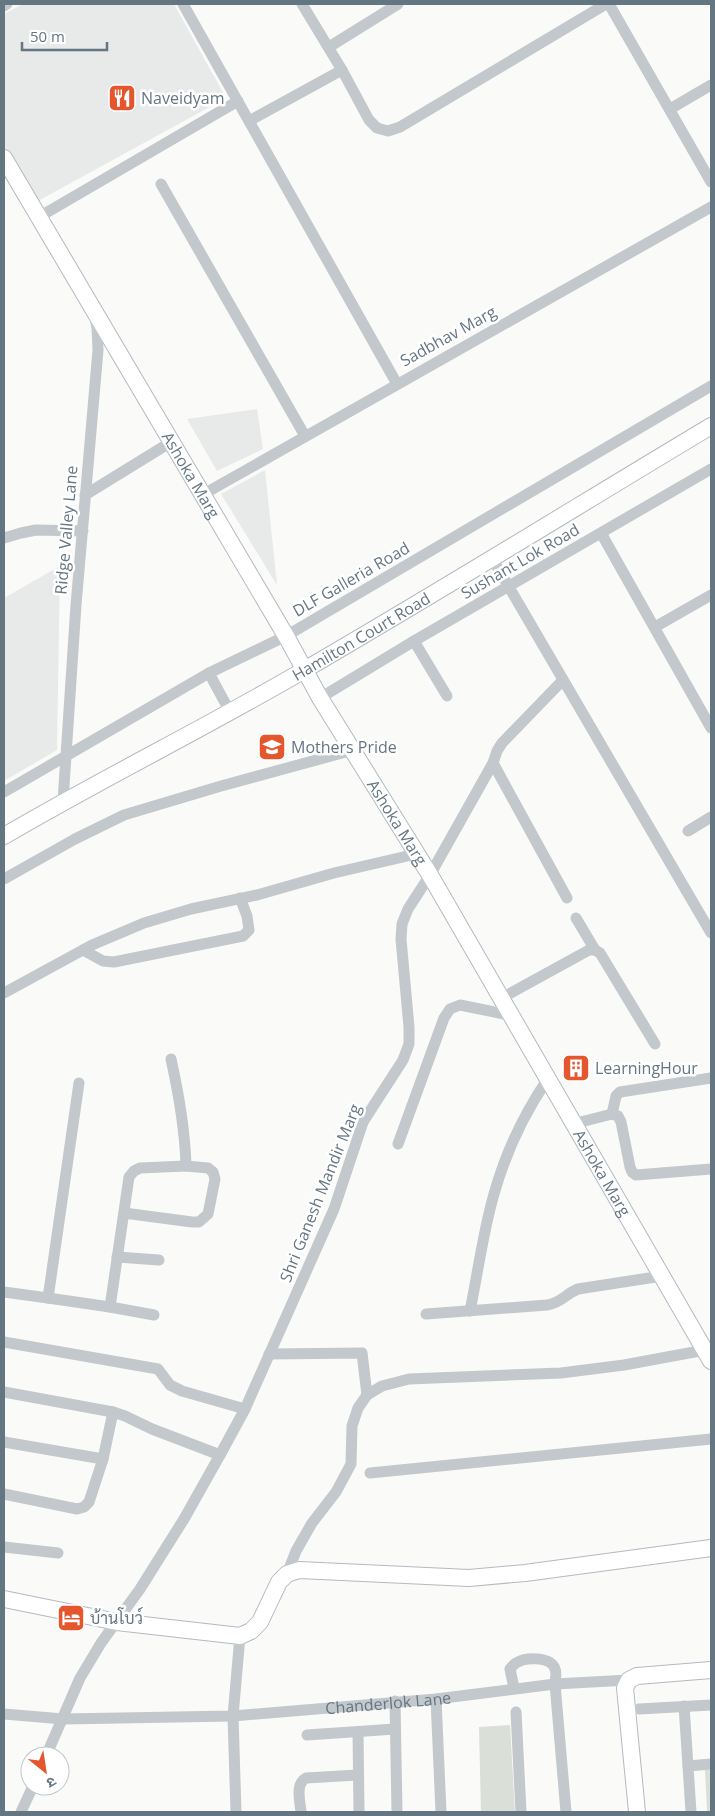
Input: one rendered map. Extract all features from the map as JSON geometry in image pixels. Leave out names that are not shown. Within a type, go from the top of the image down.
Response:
[{"type":"street","points":[[183,4],[397,384]]},
{"type":"street","points":[[302,4],[329,47],[369,120],[376,128],[388,131],[400,127],[608,4],[711,182]]},
{"type":"street","points":[[329,47],[398,4]]},
{"type":"street","points":[[249,121],[342,70]]},
{"type":"street","points":[[670,109],[711,85]]},
{"type":"street","points":[[39,217],[238,101]]},
{"type":"street","name":"Ashoka Marg","points":[[4,158],[286,636],[320,698],[430,875],[547,1080],[662,1276],[707,1348]]},
{"type":"street","points":[[161,184],[305,436]]},
{"type":"street","name":"Sadbhav Marg","points":[[202,494],[711,207]]},
{"type":"street","name":"Ridge Valley Lane","points":[[63,801],[76,605],[98,350],[97,328],[93,308]]},
{"type":"street","name":"DLF Galleria Road","points":[[4,792],[209,674],[286,636],[711,386]]},
{"type":"street","name":"Hamilton Court Road","points":[[4,836],[63,801],[305,670],[711,426]]},
{"type":"street","points":[[85,495],[171,442]]},
{"type":"street","name":"Sushant Lok Road","points":[[320,698],[414,641],[711,469]]},
{"type":"street","points":[[4,538],[36,530],[82,531]]},
{"type":"street","points":[[601,533],[711,728]]},
{"type":"street","points":[[492,558],[711,933]]},
{"type":"street","points":[[655,627],[711,595]]},
{"type":"street","points":[[414,641],[447,696]]},
{"type":"street","points":[[209,674],[230,712]]},
{"type":"street","name":"Shri Ganesh Mandir Marg","points":[[220,1454],[245,1409],[334,1209],[364,1122],[403,1060],[408,1044],[409,1027],[401,940],[402,924],[408,909],[430,875],[493,763],[496,750],[563,680]]},
{"type":"street","points":[[4,879],[75,838],[124,814],[353,750]]},
{"type":"street","points":[[493,763],[567,898]]},
{"type":"street","points":[[688,831],[711,818]]},
{"type":"street","points":[[4,993],[83,950],[144,923],[191,909],[416,854]]},
{"type":"street","points":[[83,950],[103,961],[114,962],[243,936],[249,930],[240,898]]},
{"type":"street","points":[[576,918],[595,950],[600,953],[655,1044]]},
{"type":"street","points":[[500,999],[590,950],[595,950]]},
{"type":"street","points":[[398,1144],[444,1018],[450,1009],[460,1005],[509,1015]]},
{"type":"street","points":[[171,1059],[182,1109],[186,1166]]},
{"type":"street","points":[[612,1114],[616,1096],[620,1092],[711,1078]]},
{"type":"street","points":[[470,1311],[494,1194],[510,1147],[538,1093],[547,1080]]},
{"type":"street","points":[[48,1298],[79,1082]]},
{"type":"street","points":[[573,1124],[612,1114],[618,1116],[621,1122],[630,1167],[636,1175],[711,1169]]},
{"type":"street","points":[[110,1307],[129,1177],[140,1168],[186,1166],[208,1168],[213,1172],[215,1178],[208,1214],[199,1222],[124,1213]]},
{"type":"street","points":[[117,1257],[159,1260]]},
{"type":"street","points":[[426,1314],[547,1306],[562,1300],[572,1291],[578,1289],[662,1276]]},
{"type":"street","points":[[4,1292],[154,1314]]},
{"type":"street","points":[[4,1342],[158,1369],[170,1385],[182,1391],[245,1409]]},
{"type":"street","points":[[4,1599],[116,1622],[240,1636],[251,1631],[260,1622],[279,1582],[287,1574],[296,1551],[312,1523],[336,1492],[351,1464],[352,1426],[358,1408],[367,1395],[382,1386],[409,1380],[561,1373],[624,1365],[707,1348]]},
{"type":"street","points":[[269,1354],[362,1353],[367,1395]]},
{"type":"street","points":[[4,1392],[112,1412],[220,1454],[184,1519],[80,1678],[51,1746]]},
{"type":"street","points":[[4,1494],[77,1509],[84,1507],[89,1502],[103,1459],[112,1412]]},
{"type":"street","points":[[370,1473],[711,1439]]},
{"type":"street","points":[[4,1442],[103,1459]]},
{"type":"street","points":[[4,1547],[58,1554]]},
{"type":"street","points":[[287,1574],[299,1570],[469,1578],[525,1574],[711,1548]]},
{"type":"street","points":[[236,1812],[233,1716],[240,1636]]},
{"type":"street","points":[[514,1688],[510,1669],[522,1660],[545,1660],[552,1663],[556,1669],[555,1684],[566,1812]]},
{"type":"street","name":"Chanderlok Lane","points":[[4,1714],[63,1719],[233,1716],[394,1701],[436,1699],[514,1688],[629,1680],[637,1676],[711,1670]]},
{"type":"street","points":[[629,1680],[625,1688],[636,1812]]},
{"type":"street","points":[[436,1699],[441,1812]]},
{"type":"street","points":[[394,1701],[396,1812]]},
{"type":"street","points":[[639,1709],[711,1704]]},
{"type":"street","points":[[684,1706],[691,1812]]},
{"type":"street","points":[[516,1712],[521,1812]]},
{"type":"street","points":[[307,1735],[395,1729]]},
{"type":"street","points":[[358,1732],[359,1812]]},
{"type":"street","points":[[688,1766],[711,1764]]},
{"type":"street","points":[[301,1812],[299,1785],[306,1778],[358,1775]]},
{"type":"street","points":[[21,1812],[28,1796]]},
{"type":"shaded area","points":[[23,4],[174,4],[226,98],[38,201],[4,146],[4,14]]},
{"type":"shaded area","points":[[257,409],[263,449],[217,471],[187,419]]},
{"type":"shaded area","points":[[265,470],[277,585],[221,494]]},
{"type":"shaded area","points":[[60,566],[57,750],[4,781],[4,598]]},
{"type":"shaded area","points":[[510,1725],[515,1812],[481,1812],[479,1727]]},
{"type":"shaded area","points":[[705,1770],[711,1770],[711,1811],[707,1811]]},
{"type":"place","name":"Naveidyam","points":[[122,98]]},
{"type":"place","name":"Mothers Pride","points":[[272,747]]},
{"type":"place","name":"LearningHour","points":[[576,1068]]},
{"type":"place","name":"บ้านโบว์","points":[[71,1618]]}]
